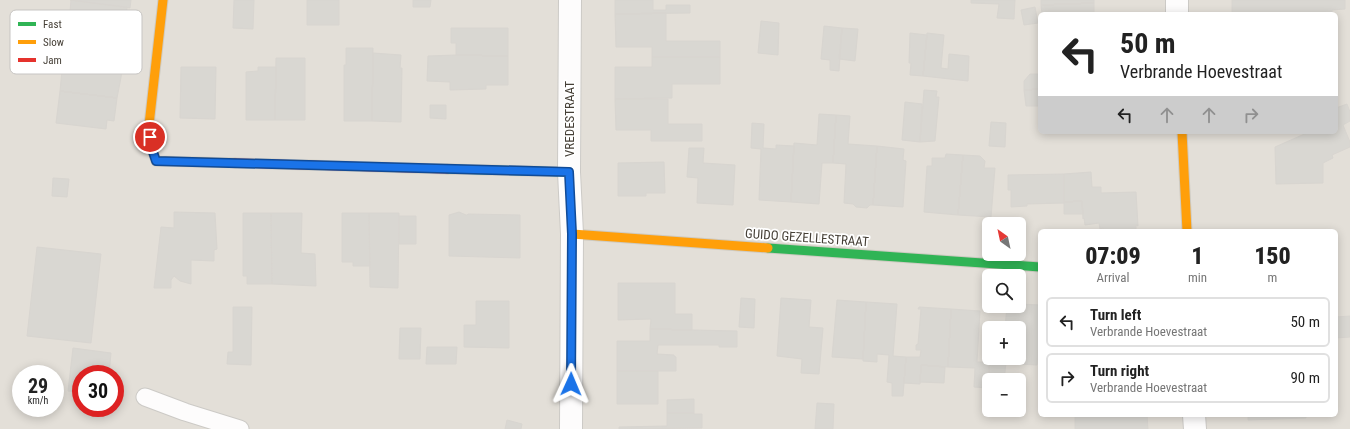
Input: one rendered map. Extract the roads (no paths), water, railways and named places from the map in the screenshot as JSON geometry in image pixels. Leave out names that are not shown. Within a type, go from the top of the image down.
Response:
[{"type":"street","points":[[163,0],[149,125],[152,149],[156,161],[569,172]]},
{"type":"street","name":"VREDESTRAAT","points":[[570,0],[569,172],[572,234],[571,429]]},
{"type":"street","points":[[1177,0],[1178,12]]},
{"type":"street","points":[[1182,134],[1187,229]]},
{"type":"street","name":"GUIDO GEZELLESTRAAT","points":[[572,234],[1038,267]]},
{"type":"street","points":[[1194,417],[1195,429]]},
{"type":"lane","points":[[145,397],[185,412],[240,429]]}]
